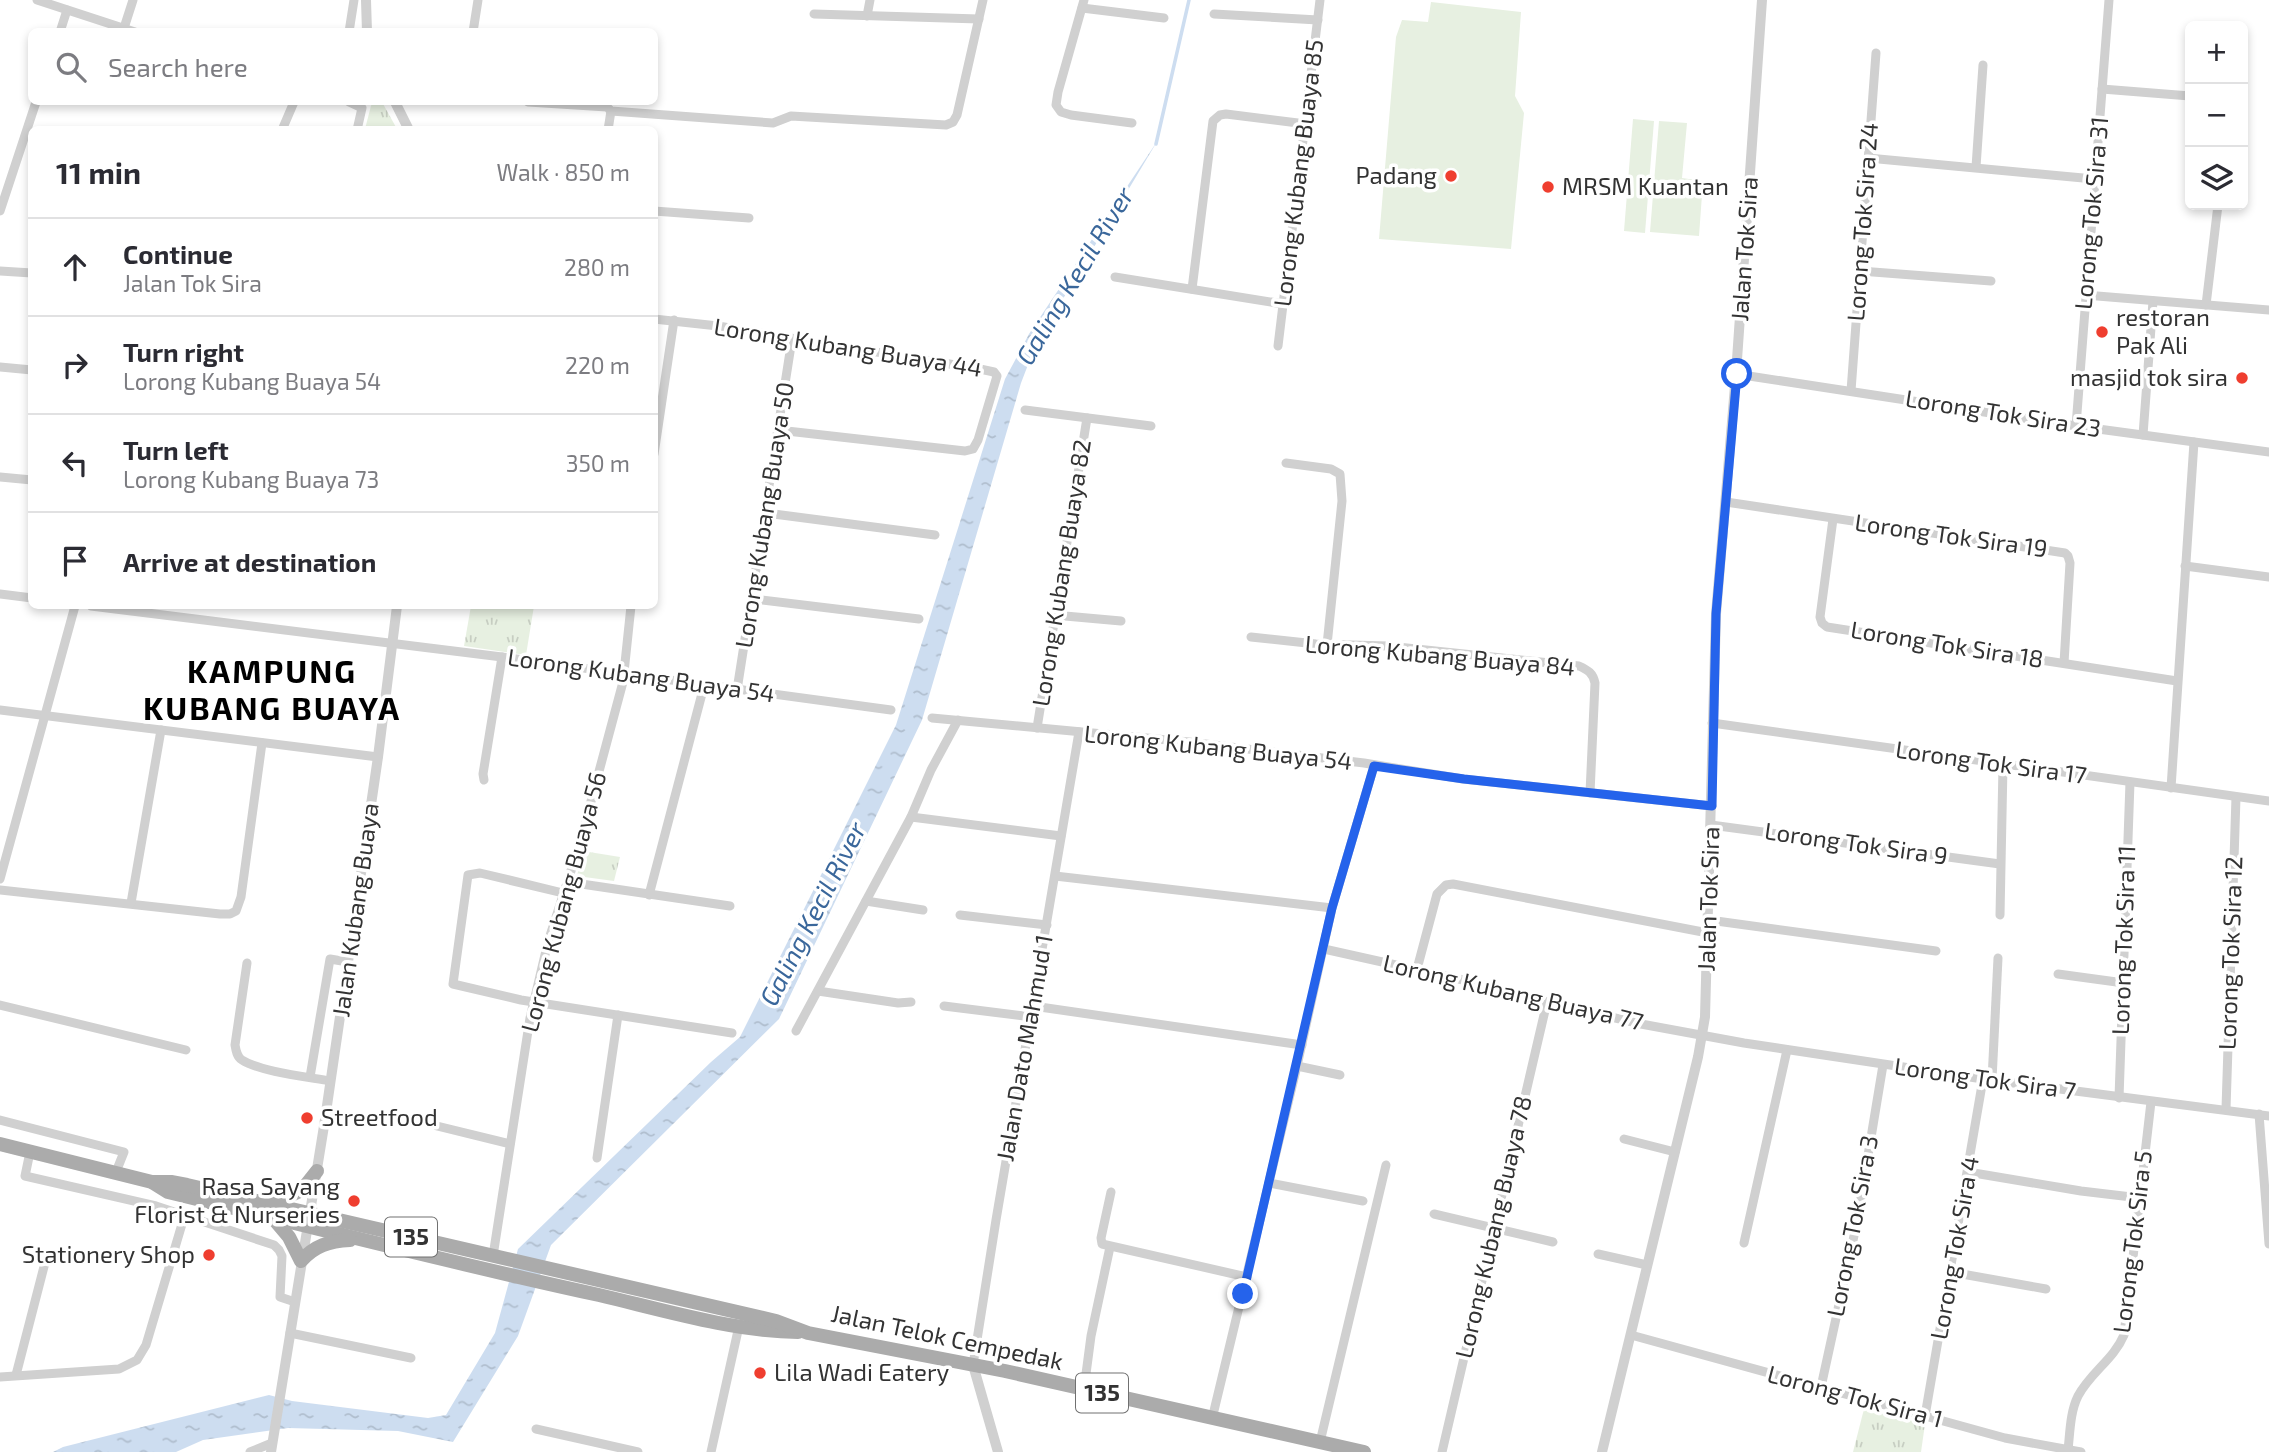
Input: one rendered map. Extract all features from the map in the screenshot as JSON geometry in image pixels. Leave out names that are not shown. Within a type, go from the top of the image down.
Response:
[{"type":"main road","name":"135","points":[[0,1144],[152,1182],[171,1182],[308,1220]]},
{"type":"main road","points":[[317,1171],[302,1190],[272,1211],[301,1261],[309,1252],[323,1244],[361,1240]]},
{"type":"main road","name":"Jalan Telok Cempedak","points":[[308,1220],[493,1256],[509,1267]]},
{"type":"main road","name":"Jalan Telok Cempedak","points":[[308,1220],[361,1240],[509,1267],[739,1326],[774,1332],[808,1333],[973,1365],[1364,1452]]},
{"type":"main road","name":"Jalan Telok Cempedak","points":[[546,1276],[776,1321],[808,1333]]},
{"type":"street","points":[[37,0],[124,28],[133,0]]},
{"type":"street","points":[[350,28],[354,0]]},
{"type":"street","points":[[366,0],[367,28]]},
{"type":"street","points":[[473,28],[478,0]]},
{"type":"street","points":[[867,16],[870,0]]},
{"type":"street","points":[[575,105],[607,107],[611,111],[773,123],[790,116],[931,124],[953,122],[984,0]]},
{"type":"street","name":"Lorong Kubang Buaya 85","points":[[1278,346],[1320,0]]},
{"type":"street","name":"Jalan Tok Sira","points":[[1602,1452],[1702,1036],[1709,920],[1716,614],[1737,374],[1762,0]]},
{"type":"street","name":"Lorong Tok Sira 31","points":[[2076,426],[2109,0]]},
{"type":"street","points":[[1132,123],[1070,115],[1061,112],[1056,105],[1083,4],[1164,18]]},
{"type":"street","points":[[61,28],[67,10]]},
{"type":"street","points":[[814,14],[979,19]]},
{"type":"street","points":[[1214,14],[1318,20]]},
{"type":"street","name":"Lorong Tok Sira 24","points":[[1851,391],[1876,53]]},
{"type":"street","points":[[1976,167],[1983,65]]},
{"type":"street","points":[[2102,89],[2185,96]]},
{"type":"street","points":[[28,126],[35,105]]},
{"type":"street","points":[[284,126],[293,105]]},
{"type":"street","points":[[356,105],[362,108],[358,126]]},
{"type":"street","points":[[396,105],[407,126]]},
{"type":"street","points":[[609,126],[611,111]]},
{"type":"street","points":[[1192,289],[1213,121],[1226,114],[1307,124]]},
{"type":"street","points":[[0,211],[28,126]]},
{"type":"street","points":[[1868,158],[2094,179]]},
{"type":"street","points":[[2206,305],[2217,210]]},
{"type":"street","points":[[658,211],[749,218]]},
{"type":"street","points":[[0,271],[28,273]]},
{"type":"street","points":[[1860,271],[1991,281]]},
{"type":"street","points":[[1115,277],[1283,303]]},
{"type":"street","points":[[2085,295],[2269,310]]},
{"type":"street","points":[[2143,435],[2153,301]]},
{"type":"street","name":"Lorong Kubang Buaya 44","points":[[658,319],[994,372],[997,376],[978,439],[973,449],[965,451],[778,430]]},
{"type":"street","points":[[659,404],[674,320]]},
{"type":"street","name":"Lorong Kubang Buaya 50","points":[[737,690],[792,339]]},
{"type":"street","points":[[0,367],[28,370]]},
{"type":"street","name":"Lorong Tok Sira 23","points":[[1737,374],[2076,426],[2269,452]]},
{"type":"street","points":[[1025,410],[1151,426]]},
{"type":"street","name":"Lorong Kubang Buaya 82","points":[[1037,729],[1087,418]]},
{"type":"street","points":[[2171,788],[2194,442]]},
{"type":"street","points":[[1286,463],[1331,469],[1342,478],[1327,645]]},
{"type":"street","points":[[0,477],[28,480]]},
{"type":"street","name":"Lorong Tok Sira 19","points":[[1726,502],[2065,554],[2070,563],[2064,663]]},
{"type":"street","points":[[766,513],[935,535]]},
{"type":"street","name":"Lorong Tok Sira 18","points":[[1833,519],[1820,617],[1827,627],[2177,681]]},
{"type":"street","points":[[2185,566],[2269,577]]},
{"type":"street","points":[[0,594],[28,598]]},
{"type":"street","points":[[753,599],[919,620]]},
{"type":"street","points":[[0,878],[74,609]]},
{"type":"street","name":"Lorong Kubang Buaya 54","points":[[147,609],[185,611],[304,634],[502,657],[891,710]]},
{"type":"street","name":"Jalan Kubang Buaya","points":[[272,1442],[317,1171],[378,757],[397,609]]},
{"type":"street","name":"Lorong Kubang Buaya 56","points":[[493,1256],[533,1002],[623,682],[631,609]]},
{"type":"street","points":[[1054,615],[1121,621]]},
{"type":"street","name":"Lorong Kubang Buaya 84","points":[[1251,637],[1327,645],[1388,646],[1585,668],[1591,673],[1595,683],[1590,793]]},
{"type":"street","points":[[484,780],[502,657]]},
{"type":"street","points":[[649,895],[704,686]]},
{"type":"street","points":[[0,709],[378,757]]},
{"type":"street","name":"Lorong Kubang Buaya 54","points":[[932,718],[1189,742],[1712,806]]},
{"type":"street","points":[[796,1031],[911,817],[931,770],[958,720]]},
{"type":"street","name":"Lorong Tok Sira 17","points":[[1712,723],[2269,801]]},
{"type":"street","points":[[131,904],[162,730]]},
{"type":"street","name":"Jalan Dato Mahmud 1","points":[[973,1365],[993,1232],[1079,732]]},
{"type":"street","points":[[0,890],[220,914],[236,911],[241,897],[262,743]]},
{"type":"street","points":[[2000,915],[2003,765]]},
{"type":"street","points":[[1212,1419],[1302,1045],[1332,908],[1374,766]]},
{"type":"street","name":"Lorong Tok Sira 11","points":[[2119,1098],[2130,782]]},
{"type":"street","name":"Lorong Tok Sira 12","points":[[2226,1109],[2236,797]]},
{"type":"street","points":[[911,817],[1061,836]]},
{"type":"street","name":"Lorong Tok Sira 9","points":[[1712,825],[2000,864]]},
{"type":"street","points":[[564,893],[480,873],[468,874],[453,984],[533,1002],[732,1032]]},
{"type":"street","points":[[1055,876],[1332,908]]},
{"type":"street","points":[[568,882],[730,906]]},
{"type":"street","points":[[1417,970],[1437,894],[1446,885],[1453,884],[1708,933]]},
{"type":"street","points":[[866,901],[923,910]]},
{"type":"street","points":[[960,915],[1047,925]]},
{"type":"street","points":[[1709,920],[1936,951]]},
{"type":"street","name":"Lorong Kubang Buaya 77","points":[[1324,949],[1702,1036]]},
{"type":"street","points":[[310,1077],[330,958],[348,962]]},
{"type":"street","name":"Lorong Tok Sira 4","points":[[1925,1416],[1968,1172],[1988,1080],[1997,958]]},
{"type":"street","points":[[247,962],[235,1045],[237,1055],[243,1060],[270,1069],[330,1081]]},
{"type":"street","points":[[2058,974],[2124,983]]},
{"type":"street","points":[[818,991],[898,1003],[911,1002]]},
{"type":"street","name":"Lorong Kubang Buaya 78","points":[[1442,1452],[1547,1002]]},
{"type":"street","points":[[0,1005],[186,1050]]},
{"type":"street","points":[[944,1006],[1032,1017]]},
{"type":"street","points":[[1034,1006],[1302,1045]]},
{"type":"street","points":[[597,1158],[618,1015]]},
{"type":"street","name":"Lorong Tok Sira 7","points":[[1702,1036],[1988,1080],[2264,1115]]},
{"type":"street","points":[[1744,1243],[1787,1050]]},
{"type":"street","name":"Lorong Tok Sira 3","points":[[1821,1387],[1857,1222],[1883,1065]]},
{"type":"street","points":[[1297,1066],[1340,1075]]},
{"type":"street","name":"Lorong Tok Sira 5","points":[[2068,1450],[2076,1399],[2083,1387],[2119,1346],[2124,1335],[2151,1102]]},
{"type":"street","points":[[2264,1115],[2269,1244]]},
{"type":"street","points":[[0,1120],[124,1152],[116,1172]]},
{"type":"street","points":[[431,1121],[437,1126],[510,1144]]},
{"type":"street","points":[[1624,1139],[1675,1152]]},
{"type":"street","points":[[30,1152],[25,1176],[185,1214],[267,1242],[279,1250],[282,1256],[281,1297],[295,1302]]},
{"type":"street","points":[[1320,1442],[1385,1165]]},
{"type":"street","points":[[1968,1172],[2140,1198]]},
{"type":"street","points":[[1269,1183],[1363,1201]]},
{"type":"street","points":[[1111,1192],[1102,1244],[1247,1277]]},
{"type":"street","points":[[0,1377],[119,1369],[137,1360],[146,1345],[185,1214]]},
{"type":"street","points":[[1434,1214],[1553,1242]]},
{"type":"street","points":[[1084,1389],[1091,1336],[1110,1247]]},
{"type":"street","points":[[1598,1254],[1647,1265]]},
{"type":"street","points":[[16,1375],[47,1255]]},
{"type":"street","points":[[1951,1272],[2046,1289]]},
{"type":"street","points":[[711,1452],[739,1326]]},
{"type":"street","points":[[290,1333],[411,1358]]},
{"type":"street","name":"Lorong Tok Sira 1","points":[[1631,1335],[2005,1438],[2081,1452]]},
{"type":"street","points":[[973,1365],[998,1452]]},
{"type":"street","points":[[536,1429],[638,1452]]},
{"type":"street","points":[[250,1452],[272,1442]]},
{"type":"green space","name":"Padang","points":[[1431,2],[1521,12],[1515,96],[1524,113],[1511,249],[1379,239],[1396,37],[1402,20],[1428,22]]},
{"type":"green space","points":[[371,105],[384,105],[395,126],[366,126]]},
{"type":"green space","points":[[1633,119],[1654,121],[1645,233],[1624,231]]},
{"type":"green space","points":[[1659,121],[1687,123],[1682,178],[1703,181],[1699,236],[1650,232]]},
{"type":"green space","points":[[470,609],[534,609],[526,655],[464,646]]},
{"type":"green space","points":[[583,851],[620,857],[614,881],[577,876]]},
{"type":"green space","points":[[1864,1409],[1925,1424],[1921,1452],[1853,1452]]},
{"type":"water","points":[[1158,140],[1036,344],[1021,383],[922,720],[779,1019],[551,1245],[518,1336],[453,1442],[398,1431],[288,1428],[203,1440],[176,1452],[53,1452],[63,1447],[269,1395],[292,1401],[428,1418],[446,1415],[495,1333],[518,1249],[740,1037],[896,725],[1005,379],[1029,334]]},
{"type":"waterway","name":"Galing Kecil River","points":[[1156,144],[1189,0]]},
{"type":"place","name":"Padang","points":[[1451,176]]},
{"type":"place","name":"MRSM Kuantan","points":[[1548,187]]},
{"type":"place","name":"restoran Pak Ali","points":[[2102,332]]},
{"type":"place","name":"masjid tok sira","points":[[2242,378]]},
{"type":"place","name":"Streetfood","points":[[307,1118]]},
{"type":"place","name":"Rasa Sayang Florist & Nurseries","points":[[354,1201]]},
{"type":"place","name":"Stationery Shop","points":[[209,1255]]},
{"type":"place","name":"Lila Wadi Eatery","points":[[760,1373]]},
{"type":"district","name":"KAMPUNG KUBANG BUAYA","points":[[272,690]]},
{"type":"route","points":[[1243,1294],[1332,908],[1374,766],[1464,779],[1712,806],[1713,678],[1718,576],[1737,374]]}]
